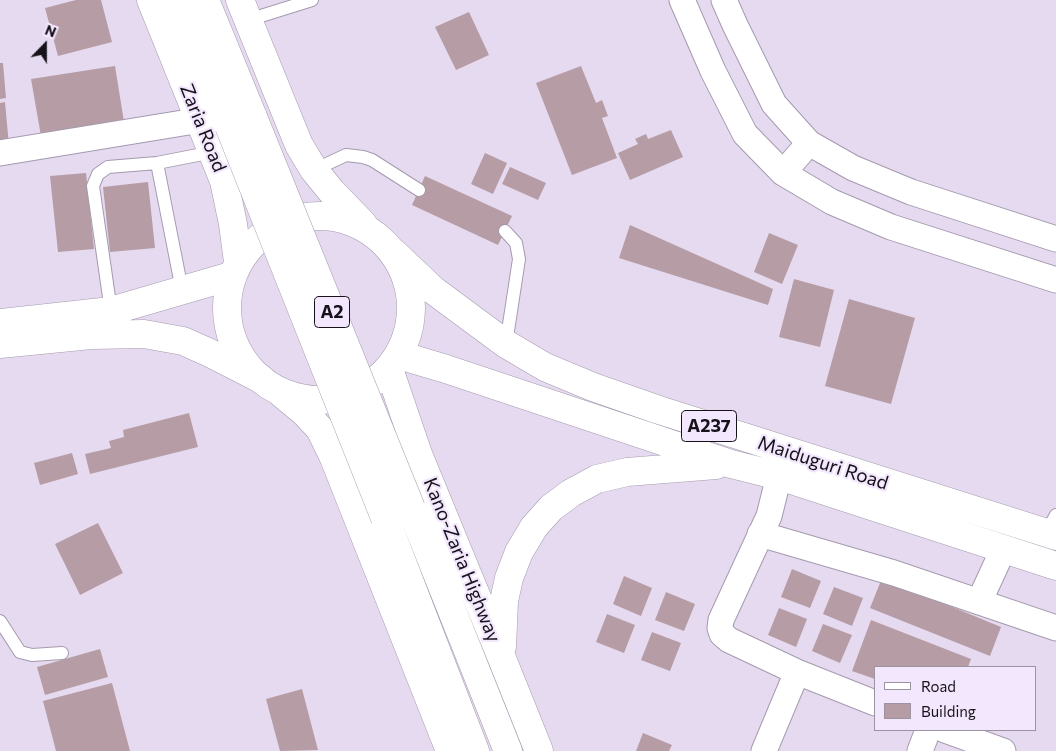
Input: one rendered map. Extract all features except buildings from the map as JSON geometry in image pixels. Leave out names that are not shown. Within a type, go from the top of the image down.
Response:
[{"type":"main road","name":"Zaria Road","points":[[151,0],[224,180],[233,224],[234,269]]},
{"type":"main road","name":"A2","points":[[178,0],[241,122],[411,508],[508,751]]},
{"type":"main road","name":"A2","points":[[205,0],[241,122],[385,518],[475,751]]},
{"type":"main road","points":[[244,10],[299,146],[314,170],[332,192],[367,229]]},
{"type":"main road","points":[[367,229],[340,217],[310,215],[282,222],[256,239],[234,269],[226,306],[230,334],[242,359],[268,384],[304,412],[320,429],[334,458],[450,751]]},
{"type":"main road","name":"Maiduguri Road","points":[[367,229],[433,290],[506,344],[546,367],[593,387],[678,416],[1053,528]]},
{"type":"main road","points":[[0,323],[99,320],[144,334],[183,341],[299,398],[324,400],[348,395],[370,385],[394,362],[408,333],[412,306],[407,278],[394,253]]},
{"type":"main road","points":[[0,344],[99,320],[234,269]]},
{"type":"main road","name":"Maiduguri Road","points":[[394,362],[446,369],[731,464],[779,476],[1056,566]]},
{"type":"main road","name":"Kano-Zaria Highway","points":[[394,362],[418,454],[538,751]]},
{"type":"main road","points":[[501,656],[504,601],[509,578],[518,552],[534,528],[551,508],[571,493],[597,479],[627,472],[731,464]]},
{"type":"street","points":[[682,0],[713,71],[746,134],[782,173],[832,202],[891,227],[1056,280]]},
{"type":"street","points":[[724,0],[774,104],[809,143],[853,168],[912,192],[1056,238]]},
{"type":"street","points":[[0,153],[201,120]]},
{"type":"street","points":[[782,173],[809,143]]},
{"type":"street","points":[[779,476],[769,516],[721,620],[720,628],[722,634],[729,640],[797,672],[874,703]]},
{"type":"street","points":[[760,534],[894,573],[1056,628]]},
{"type":"street","points":[[979,602],[1003,550]]},
{"type":"street","points":[[764,751],[797,672]]},
{"type":"street","points":[[920,751],[928,731]]},
{"type":"street","points":[[948,731],[1003,751]]},
{"type":"lane","points":[[244,10],[312,0]]},
{"type":"lane","points":[[99,320],[93,186],[98,174],[108,168],[157,163],[213,152]]},
{"type":"lane","points":[[314,170],[346,155],[363,157],[372,160],[419,190]]},
{"type":"lane","points":[[157,163],[182,290]]},
{"type":"lane","points":[[505,231],[516,243],[519,258],[506,344]]},
{"type":"lane","points":[[0,621],[20,652],[32,655],[62,653]]}]
